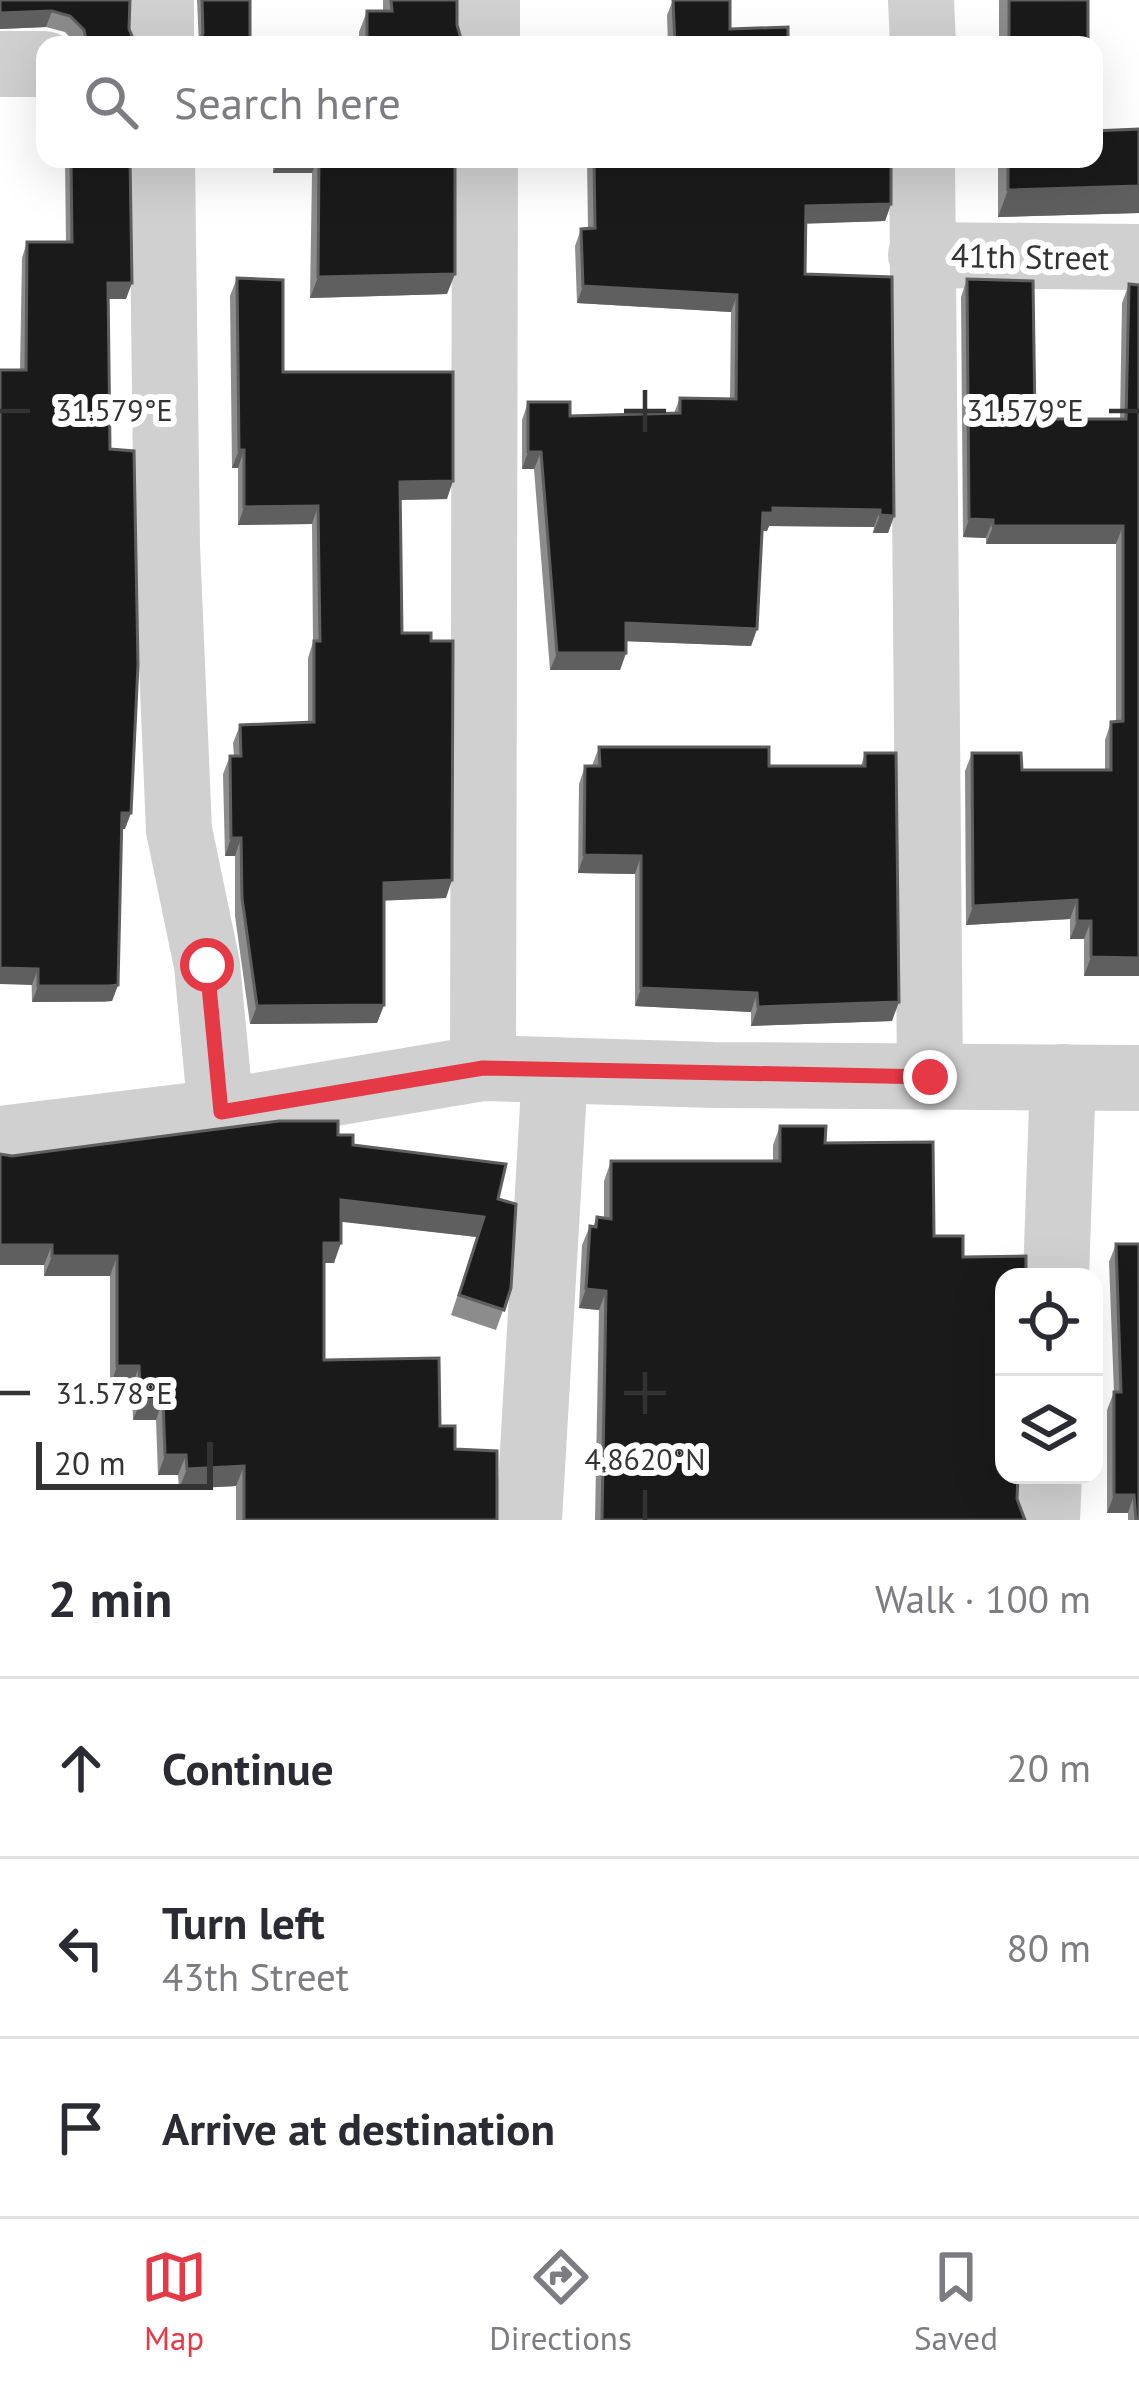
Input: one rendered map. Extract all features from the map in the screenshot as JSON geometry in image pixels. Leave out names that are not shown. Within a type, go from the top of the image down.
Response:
[{"type":"street","points":[[161,0],[161,36]]},
{"type":"street","points":[[487,36],[488,0]]},
{"type":"street","points":[[921,0],[923,36]]},
{"type":"street","points":[[0,64],[36,64]]},
{"type":"street","points":[[162,168],[166,546],[179,830],[207,965],[221,1112]]},
{"type":"street","points":[[483,1068],[485,168]]},
{"type":"street","points":[[922,168],[930,1077]]},
{"type":"street","name":"41th Street","points":[[921,255],[1139,257]]},
{"type":"street","points":[[0,1139],[221,1112],[483,1068],[1139,1078]]},
{"type":"street","points":[[529,1520],[555,1071]]},
{"type":"street","points":[[1056,1268],[1064,1077]]},
{"type":"street","points":[[1047,1520],[1049,1484]]},
{"type":"building","points":[[0,0],[130,0],[132,36],[85,36],[70,16],[52,11],[0,13]]},
{"type":"building","points":[[202,0],[250,0],[250,36],[203,33]]},
{"type":"building","points":[[391,0],[457,0],[461,36],[367,36],[367,11],[392,11]]},
{"type":"building","points":[[673,0],[730,0],[730,29],[788,27],[788,36],[675,36]]},
{"type":"building","points":[[1009,0],[1088,0],[1088,36],[1009,36]]},
{"type":"building","points":[[1139,129],[1139,186],[1008,190],[1008,168],[1103,168],[1103,131]]},
{"type":"building","points":[[71,168],[130,168],[132,283],[108,283],[110,449],[134,451],[138,665],[131,813],[122,813],[118,985],[110,986],[38,986],[38,969],[0,968],[0,370],[26,370],[27,242],[72,242]]},
{"type":"building","points":[[319,168],[455,168],[455,274],[318,277]]},
{"type":"building","points":[[594,168],[891,168],[891,204],[806,206],[805,274],[892,277],[894,516],[880,515],[880,510],[773,508],[773,513],[763,513],[757,629],[626,623],[626,653],[557,653],[541,452],[528,452],[528,402],[570,402],[570,416],[680,413],[680,398],[736,399],[737,295],[583,286],[581,229],[595,228]]},
{"type":"building","points":[[237,278],[283,280],[283,372],[453,372],[453,481],[400,482],[402,633],[431,633],[431,641],[453,641],[452,880],[384,883],[384,1005],[257,1006],[242,898],[241,838],[231,838],[230,756],[241,756],[240,725],[314,722],[314,641],[320,641],[318,506],[244,507]]},
{"type":"building","points":[[967,279],[1033,281],[1035,419],[1126,419],[1129,284],[1139,285],[1139,958],[1091,957],[1091,921],[1077,921],[1077,900],[973,906],[972,753],[1021,753],[1022,770],[1111,770],[1111,722],[1123,721],[1123,526],[993,526],[993,520],[969,519]]},
{"type":"building","points":[[599,747],[769,747],[769,766],[865,766],[865,753],[896,753],[899,1002],[758,1007],[757,993],[641,988],[641,856],[584,855],[585,766],[600,766]]},
{"type":"building","points":[[279,1121],[338,1121],[338,1135],[353,1135],[353,1145],[506,1164],[498,1199],[516,1204],[511,1288],[504,1310],[459,1295],[484,1217],[341,1200],[341,1243],[324,1243],[324,1360],[439,1358],[440,1426],[455,1426],[455,1449],[497,1451],[497,1520],[244,1520],[244,1466],[187,1469],[186,1455],[165,1455],[163,1399],[141,1400],[139,1366],[117,1366],[117,1256],[52,1256],[52,1245],[0,1245],[0,1154]]},
{"type":"building","points":[[780,1126],[826,1126],[825,1143],[933,1142],[934,1236],[963,1236],[963,1257],[1026,1256],[1026,1268],[995,1268],[995,1484],[1018,1484],[1017,1499],[1025,1520],[602,1520],[606,1291],[586,1289],[590,1226],[596,1227],[597,1217],[611,1219],[611,1161],[780,1161]]},
{"type":"building","points":[[1116,1244],[1139,1244],[1139,1520],[1134,1495],[1114,1495],[1114,1392],[1121,1392]]},
{"type":"route","points":[[207,965],[221,1112],[483,1068],[930,1077]]}]
